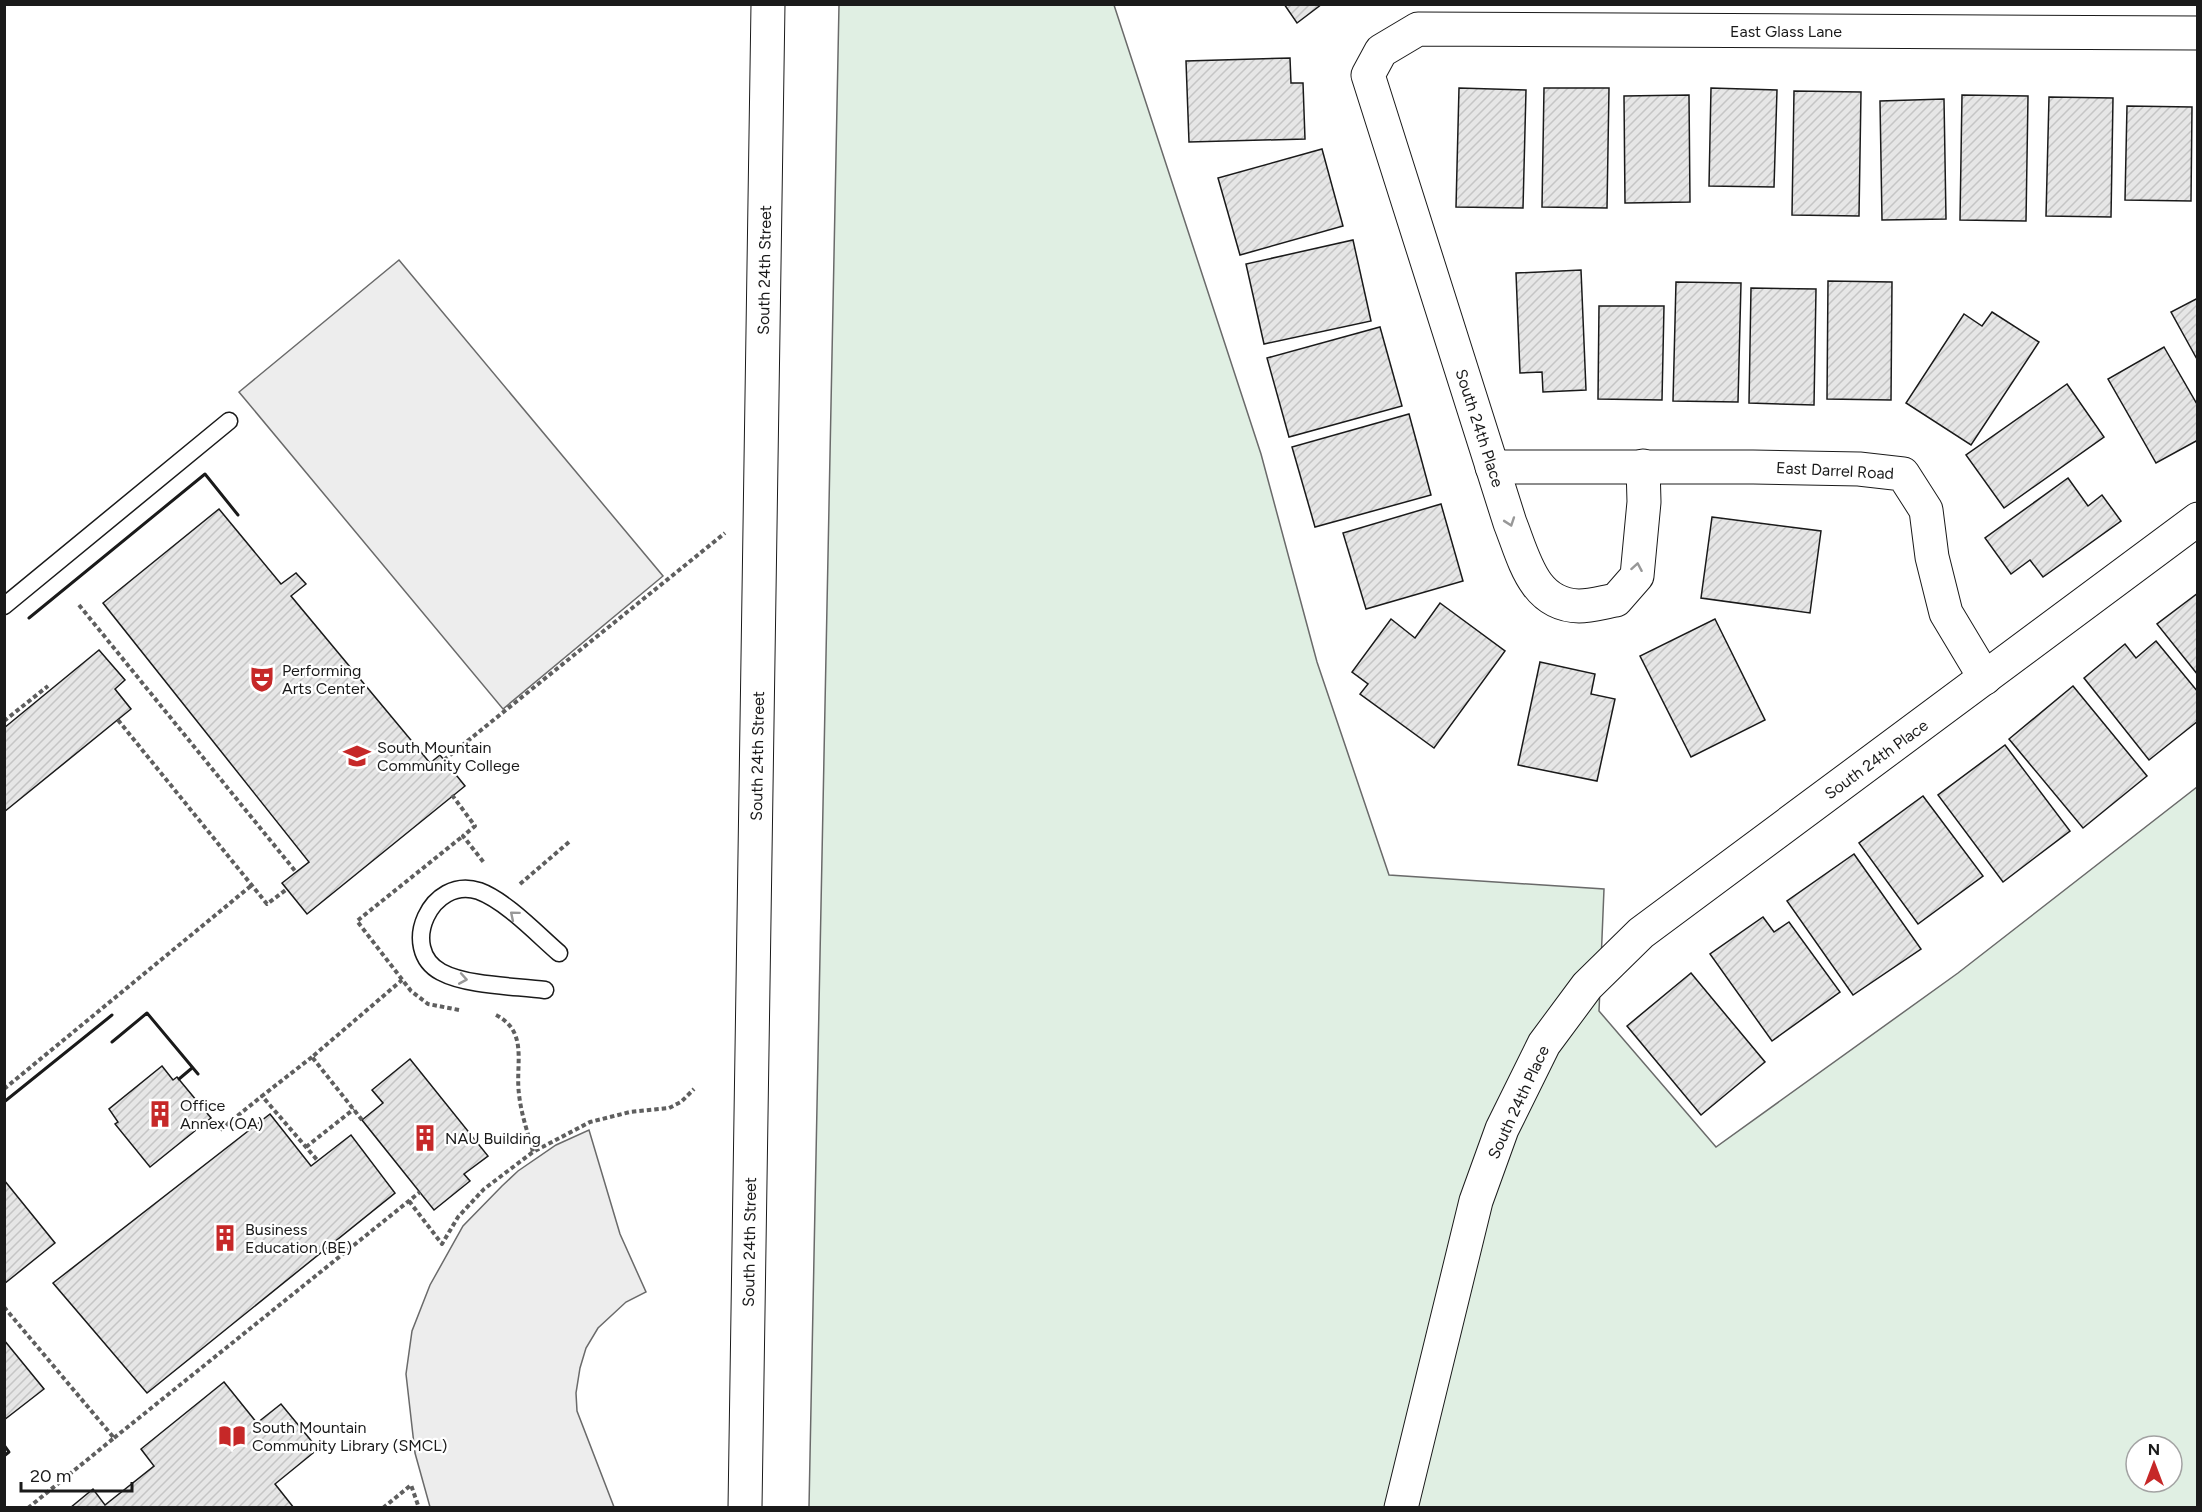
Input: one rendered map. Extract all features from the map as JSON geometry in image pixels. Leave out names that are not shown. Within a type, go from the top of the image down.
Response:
[{"type":"street","name":"South 24th Street","points":[[745,1508],[768,4]]},
{"type":"street","name":"East Glass Lane","points":[[1381,51],[1418,29],[2198,33]]},
{"type":"street","name":"South 24th Place","points":[[1381,51],[1368,75],[1492,467],[1530,574],[1546,597],[1578,606],[1616,600],[1637,576],[1644,502],[1643,466]]},
{"type":"street","name":"East Darrel Road","points":[[1492,467],[1643,466],[1859,469],[1903,474],[1926,510],[1932,557],[1946,613],[1985,678]]},
{"type":"street","points":[[1985,678],[2198,519]]},
{"type":"street","name":"South 24th Place","points":[[1401,1508],[1476,1201],[1502,1129],[1544,1044],[1587,986],[1641,933],[1985,678]]},
{"type":"lane","points":[[4,606],[229,421]]},
{"type":"lane","points":[[545,990],[456,978],[439,971],[428,960],[422,942],[421,928],[428,909],[452,892],[466,889],[478,891],[494,898],[559,953]]},
{"type":"path","points":[[444,760],[760,504]]},
{"type":"path","points":[[79,605],[296,872]]},
{"type":"path","points":[[4,721],[48,686]]},
{"type":"path","points":[[118,720],[267,904],[287,889]]},
{"type":"path","points":[[452,795],[475,826],[357,921],[402,980],[428,1004],[462,1010]]},
{"type":"path","points":[[463,836],[489,869]]},
{"type":"path","points":[[518,886],[569,842]]},
{"type":"path","points":[[4,1089],[252,885]]},
{"type":"path","points":[[220,1130],[312,1057],[402,980]]},
{"type":"path","points":[[492,1013],[511,1026],[518,1037],[518,1091],[533,1152]]},
{"type":"path","points":[[312,1057],[362,1120]]},
{"type":"path","points":[[409,1201],[442,1244],[458,1217],[484,1189],[533,1152],[590,1122],[630,1112],[669,1108],[694,1089]]},
{"type":"path","points":[[262,1096],[318,1161]]},
{"type":"path","points":[[306,1147],[354,1109]]},
{"type":"path","points":[[28,1508],[420,1192]]},
{"type":"path","points":[[4,1307],[114,1438]]},
{"type":"path","points":[[383,1508],[411,1485],[419,1508]]},
{"type":"green space","points":[[839,5],[1114,5],[1261,454],[1317,662],[1389,875],[1604,889],[1599,1011],[1716,1147],[1958,973],[2197,787],[2197,1507],[809,1507]]},
{"type":"shaded area","points":[[399,260],[663,576],[503,709],[239,392]]},
{"type":"shaded area","points":[[589,1130],[620,1234],[646,1292],[626,1302],[598,1328],[586,1348],[576,1393],[577,1411],[614,1507],[430,1507],[415,1453],[406,1374],[412,1331],[430,1285],[463,1226],[502,1186],[518,1171],[556,1145]]},
{"type":"building","points":[[1284,4],[1322,4],[1297,23]]},
{"type":"building","points":[[1290,58],[1291,83],[1303,83],[1305,139],[1189,142],[1186,61]]},
{"type":"building","points":[[1459,88],[1526,90],[1523,208],[1456,207]]},
{"type":"building","points":[[1544,88],[1609,88],[1607,208],[1542,207]]},
{"type":"building","points":[[1711,88],[1777,90],[1774,187],[1709,186]]},
{"type":"building","points":[[1794,91],[1861,92],[1859,216],[1792,215]]},
{"type":"building","points":[[1689,95],[1690,202],[1625,203],[1624,96]]},
{"type":"building","points":[[1962,95],[2028,96],[2026,221],[1960,220]]},
{"type":"building","points":[[2049,97],[2113,98],[2111,217],[2046,216]]},
{"type":"building","points":[[1944,99],[1946,219],[1882,220],[1880,101]]},
{"type":"building","points":[[2127,106],[2192,107],[2191,201],[2125,200]]},
{"type":"building","points":[[1322,149],[1343,226],[1240,255],[1218,178]]},
{"type":"building","points":[[1353,240],[1371,321],[1264,344],[1246,264]]},
{"type":"building","points":[[1581,270],[1586,390],[1543,392],[1542,372],[1520,373],[1516,273]]},
{"type":"building","points":[[1828,281],[1892,282],[1891,400],[1827,399]]},
{"type":"building","points":[[1676,282],[1741,283],[1738,402],[1673,401]]},
{"type":"building","points":[[1751,288],[1816,289],[1814,405],[1749,403]]},
{"type":"building","points":[[2198,298],[2198,361],[2171,312]]},
{"type":"building","points":[[1599,306],[1664,306],[1662,400],[1598,399]]},
{"type":"building","points":[[1992,312],[2039,342],[1971,445],[1906,403],[1964,314],[1982,326]]},
{"type":"building","points":[[1380,327],[1402,406],[1289,437],[1267,358]]},
{"type":"building","points":[[2164,347],[2198,406],[2198,440],[2156,463],[2108,379]]},
{"type":"building","points":[[2067,384],[2104,437],[2004,508],[1966,455]]},
{"type":"building","points":[[1409,414],[1431,495],[1315,527],[1292,447]]},
{"type":"building","points":[[2068,478],[2088,506],[2102,495],[2121,521],[2043,577],[2030,560],[2011,574],[1985,538]]},
{"type":"building","points":[[1441,504],[1463,581],[1366,609],[1343,533]]},
{"type":"building","name":"Performing Arts Center","points":[[219,509],[281,584],[296,573],[306,584],[291,596],[430,763],[440,755],[465,786],[307,914],[282,883],[309,862],[103,603]]},
{"type":"building","points":[[1712,517],[1821,531],[1810,613],[1701,598]]},
{"type":"building","points":[[2198,593],[2198,675],[2157,624]]},
{"type":"building","points":[[1440,603],[1505,651],[1434,748],[1360,694],[1368,684],[1352,672],[1391,619],[1415,638]]},
{"type":"building","points":[[1715,619],[1765,720],[1691,757],[1640,656]]},
{"type":"building","points":[[2156,641],[2198,692],[2198,721],[2149,760],[2084,678],[2125,644],[2136,658]]},
{"type":"building","points":[[99,650],[125,680],[115,689],[131,709],[4,812],[4,728]]},
{"type":"building","points":[[1540,662],[1595,674],[1591,694],[1615,699],[1597,781],[1518,765]]},
{"type":"building","points":[[2073,686],[2147,776],[2083,828],[2009,739]]},
{"type":"building","points":[[2005,745],[2070,831],[2003,882],[1938,795]]},
{"type":"building","points":[[1923,796],[1983,876],[1918,924],[1859,843]]},
{"type":"building","points":[[1854,854],[1921,949],[1853,995],[1787,901]]},
{"type":"building","points":[[1763,917],[1774,932],[1789,922],[1840,992],[1772,1041],[1710,954]]},
{"type":"building","points":[[1691,973],[1765,1062],[1701,1115],[1627,1026]]},
{"type":"building","name":"NAU Building","points":[[410,1059],[488,1156],[464,1174],[470,1181],[434,1210],[362,1120],[383,1103],[372,1090]]},
{"type":"building","name":"Office Annex (OA)","points":[[162,1066],[173,1080],[177,1077],[211,1118],[150,1167],[115,1124],[118,1122],[109,1109]]},
{"type":"building","name":"Business Education (BE)","points":[[270,1114],[311,1166],[351,1135],[395,1193],[147,1393],[53,1283]]},
{"type":"building","points":[[4,1180],[55,1243],[4,1284]]},
{"type":"building","points":[[4,1340],[44,1389],[4,1420]]},
{"type":"building","name":"South Mountain Community Library (SMCL)","points":[[224,1382],[257,1423],[281,1404],[318,1449],[275,1484],[294,1508],[70,1508],[93,1489],[105,1505],[154,1466],[141,1449]]},
{"type":"wall","points":[[29,618],[205,474],[238,515]]},
{"type":"wall","points":[[112,1042],[147,1013],[198,1074]]},
{"type":"wall","points":[[4,1102],[112,1015]]},
{"type":"wall","points":[[179,1079],[192,1068]]},
{"type":"wall","points":[[4,1445],[9,1452],[4,1456]]},
{"type":"place","name":"Performing Arts Center","points":[[262,679]]},
{"type":"place","name":"South Mountain Community College","points":[[357,756]]},
{"type":"place","name":"Office Annex (OA)","points":[[160,1114]]},
{"type":"place","name":"NAU Building","points":[[425,1138]]},
{"type":"place","name":"Business Education (BE)","points":[[225,1238]]},
{"type":"place","name":"South Mountain Community Library (SMCL)","points":[[232,1436]]}]
